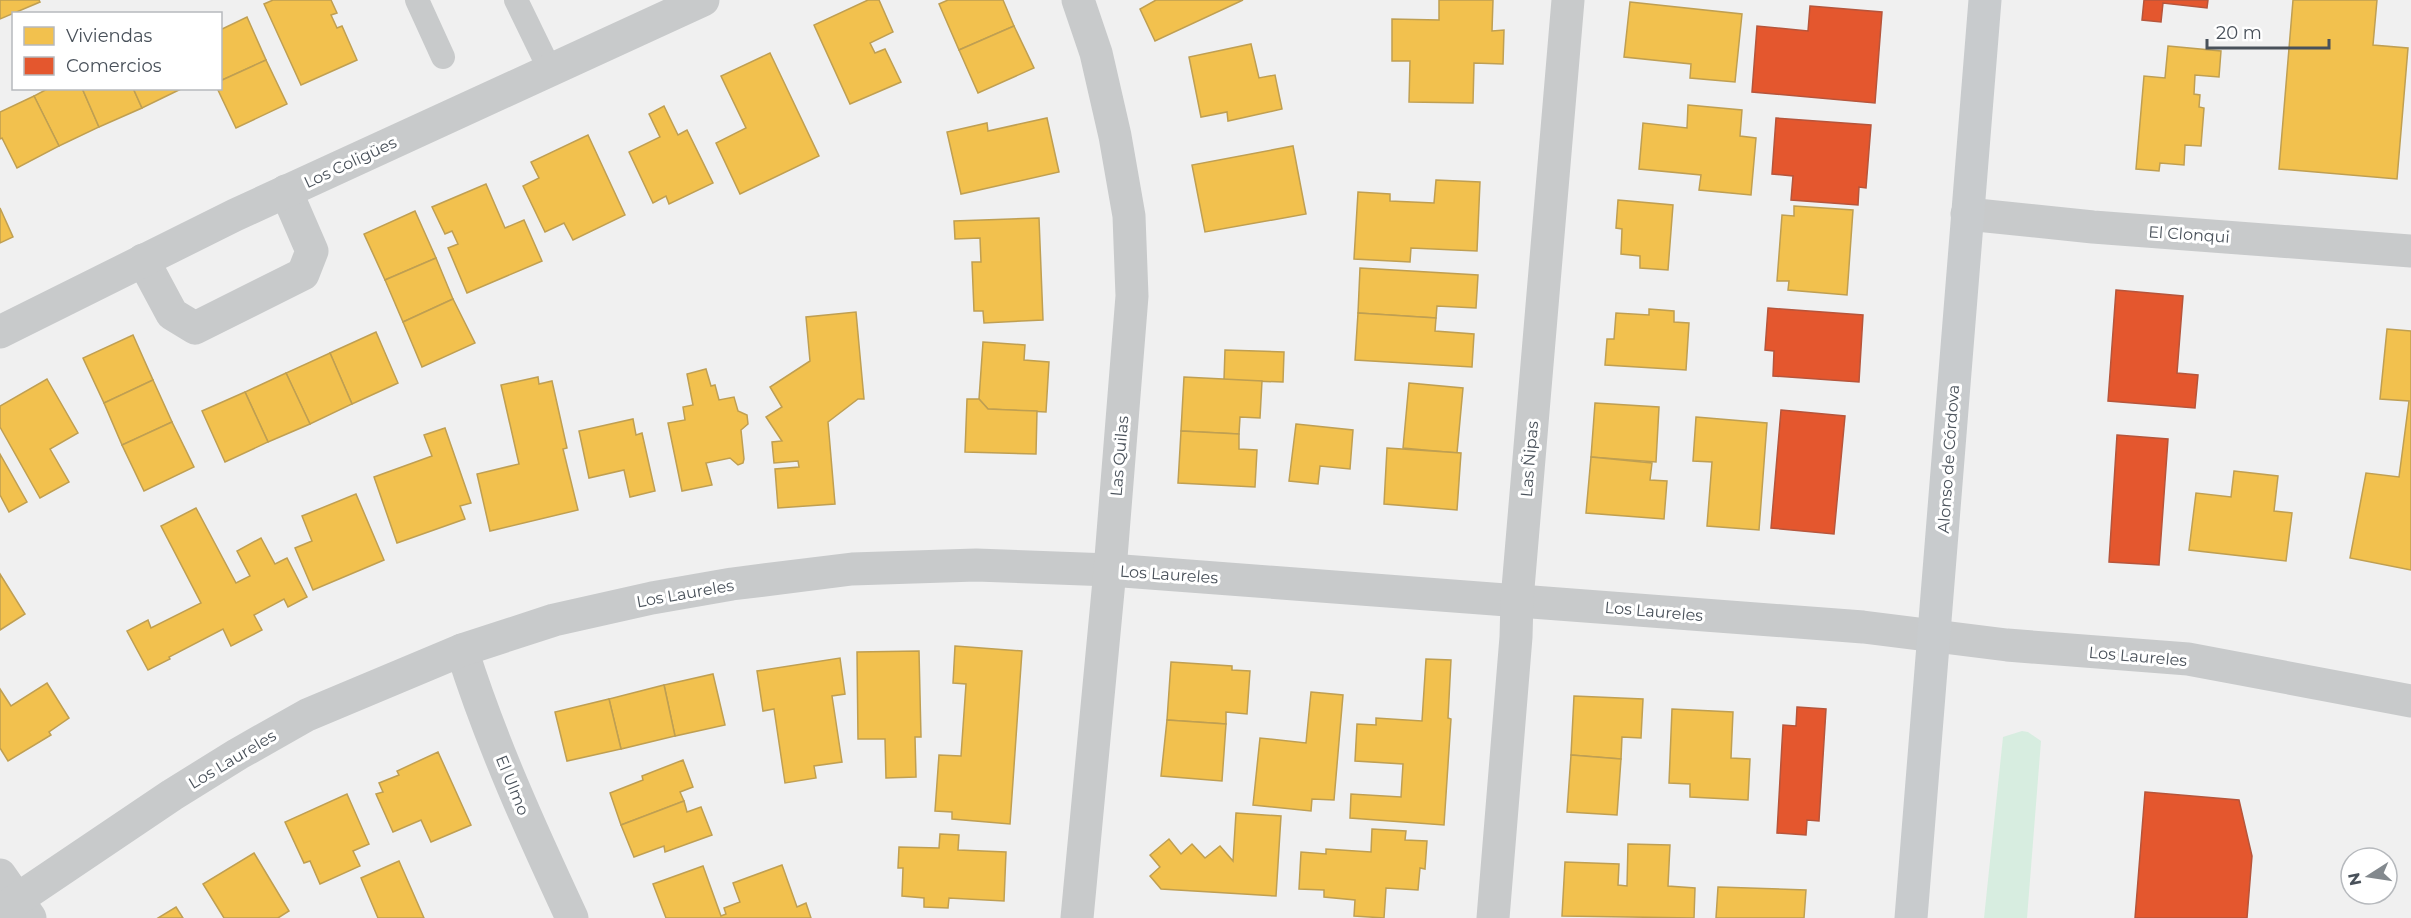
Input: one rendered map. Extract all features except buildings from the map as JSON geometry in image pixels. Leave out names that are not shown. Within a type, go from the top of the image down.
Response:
[{"type":"main road","name":"Alonso de Córdova","points":[[1911,918],[1985,0]]},
{"type":"street","name":"Los Coligües","points":[[0,332],[286,191],[703,0]]},
{"type":"street","name":"Las Quilas","points":[[1077,918],[1110,570],[1132,296],[1129,216],[1115,136],[1096,53],[1078,0]]},
{"type":"street","name":"Las Ñipas","points":[[1493,918],[1516,637],[1516,600],[1568,0]]},
{"type":"street","points":[[143,260],[172,314],[195,328],[303,274],[312,251],[286,191]]},
{"type":"street","name":"El Clonqui","points":[[1967,214],[2057,224],[2411,252]]},
{"type":"street","name":"Los Laureles","points":[[12,901],[238,754],[307,716],[462,650],[554,620],[652,598],[852,569],[976,565],[1110,570],[1516,600],[1934,635],[2007,645],[2188,659],[2411,701]]},
{"type":"street","name":"El Ulmo","points":[[462,650],[476,693],[518,799],[572,918]]},
{"type":"lane","points":[[417,0],[443,57]]},
{"type":"lane","points":[[516,0],[550,70]]},
{"type":"green space","points":[[2022,731],[2028,732],[2041,741],[2027,918],[1984,918],[2003,737]]}]
